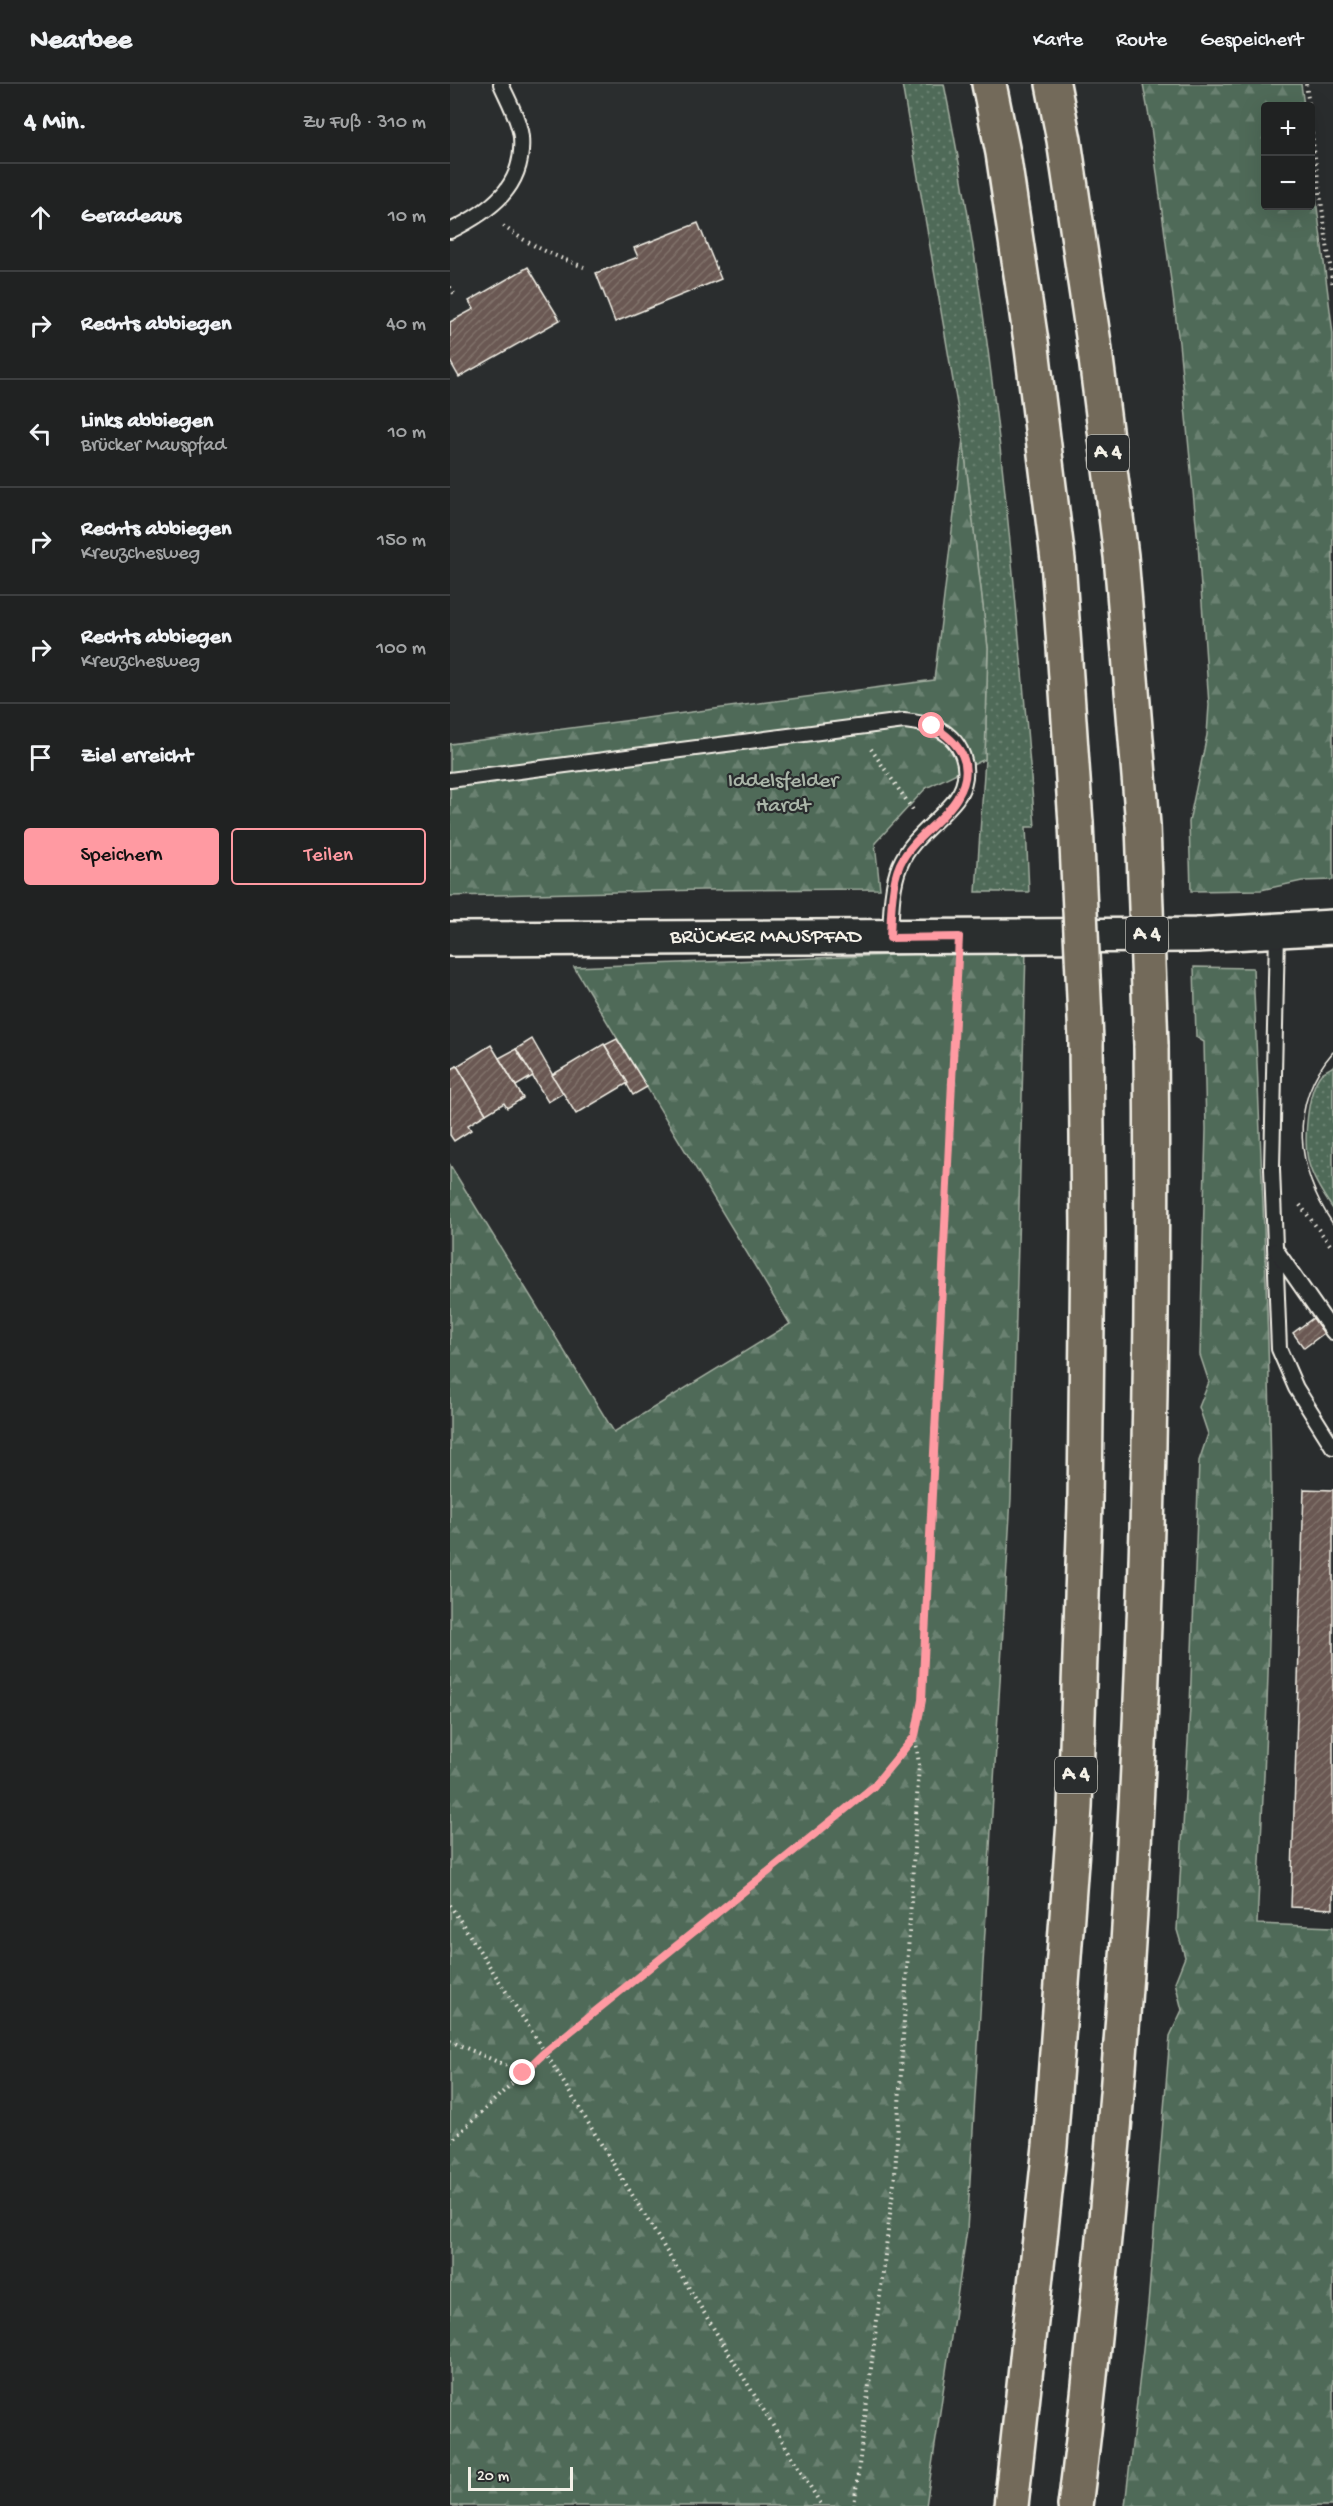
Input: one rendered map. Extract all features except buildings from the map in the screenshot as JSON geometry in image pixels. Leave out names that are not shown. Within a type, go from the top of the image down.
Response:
[{"type":"highway","name":"A 4","points":[[988,84],[1003,153],[1030,337],[1058,560],[1076,823],[1086,1041],[1088,1231],[1085,1505],[1075,1808],[1050,2146],[1011,2506]]},
{"type":"highway","name":"A 4","points":[[1053,84],[1064,140],[1094,343],[1121,556],[1143,825],[1151,1045],[1153,1228],[1149,1510],[1137,1811],[1113,2151],[1076,2506]]},
{"type":"main road","name":"BRÜCKER MAUSPFAD","points":[[450,939],[1196,935],[1333,927]]},
{"type":"lane","points":[[450,231],[500,201],[513,182],[519,161],[521,137],[519,126],[501,84]]},
{"type":"lane","points":[[450,780],[904,721],[932,726],[950,736],[963,753],[966,774],[957,797],[910,847],[899,866],[891,909],[890,938]]},
{"type":"lane","points":[[1277,932],[1272,1169],[1279,1349],[1291,1378],[1333,1447]]},
{"type":"lane","points":[[1276,1250],[1333,1332]]},
{"type":"path","points":[[1305,84],[1308,102]]},
{"type":"path","points":[[1315,151],[1333,287]]},
{"type":"path","points":[[483,211],[525,242],[584,267]]},
{"type":"path","points":[[450,287],[455,295]]},
{"type":"path","points":[[857,728],[927,830]]},
{"type":"path","points":[[854,2506],[895,2174],[919,1764],[915,1736],[922,1700],[959,937]]},
{"type":"path","points":[[1272,1169],[1331,1246]]},
{"type":"path","points":[[450,2142],[545,2052],[873,1787],[915,1736]]},
{"type":"path","points":[[450,1905],[545,2052],[822,2506]]},
{"type":"path","points":[[450,2041],[523,2073]]},
{"type":"green space","points":[[902,84],[944,84],[976,268],[1011,547],[1035,827],[1026,827],[1029,892],[976,892],[985,759],[988,648],[963,439]]},
{"type":"green space","points":[[1143,84],[1301,84],[1303,102],[1261,102],[1261,210],[1315,210],[1315,191],[1333,334],[1333,880],[1302,881],[1261,890],[1191,891],[1189,822],[1207,735],[1209,705],[1198,544],[1179,343],[1151,127]]},
{"type":"green space","name":"Iddelsfelder Hardt","points":[[963,439],[988,648],[985,759],[926,788],[875,843],[880,889],[702,890],[450,896],[450,744],[934,680]]},
{"type":"green space","points":[[1026,950],[1011,1498],[967,2230],[926,2506],[450,2506],[450,1165],[614,1432],[790,1324],[574,967]]},
{"type":"green space","points":[[1194,967],[1253,968],[1271,1482],[1269,1648],[1257,1924],[1333,1927],[1333,2506],[1125,2506],[1148,2305],[1170,2036],[1182,2010],[1175,1982],[1185,1957],[1177,1930],[1190,1707],[1199,1461],[1208,1434],[1199,1407],[1209,1382],[1200,1355],[1206,1129],[1204,1042],[1196,1037]]},
{"type":"green space","points":[[1333,1066],[1333,1209],[1313,1176],[1307,1155],[1306,1131],[1309,1104],[1316,1082],[1321,1074]]},
{"type":"tram line","points":[[1333,1052],[1318,1072],[1309,1094],[1303,1115],[1302,1138],[1311,1182],[1333,1224]]},
{"type":"route","points":[[523,2073],[545,2052],[873,1787],[915,1736],[922,1700],[959,937],[890,938],[891,909],[899,866],[910,847],[957,797],[966,774],[963,753],[950,736],[932,726]]}]
